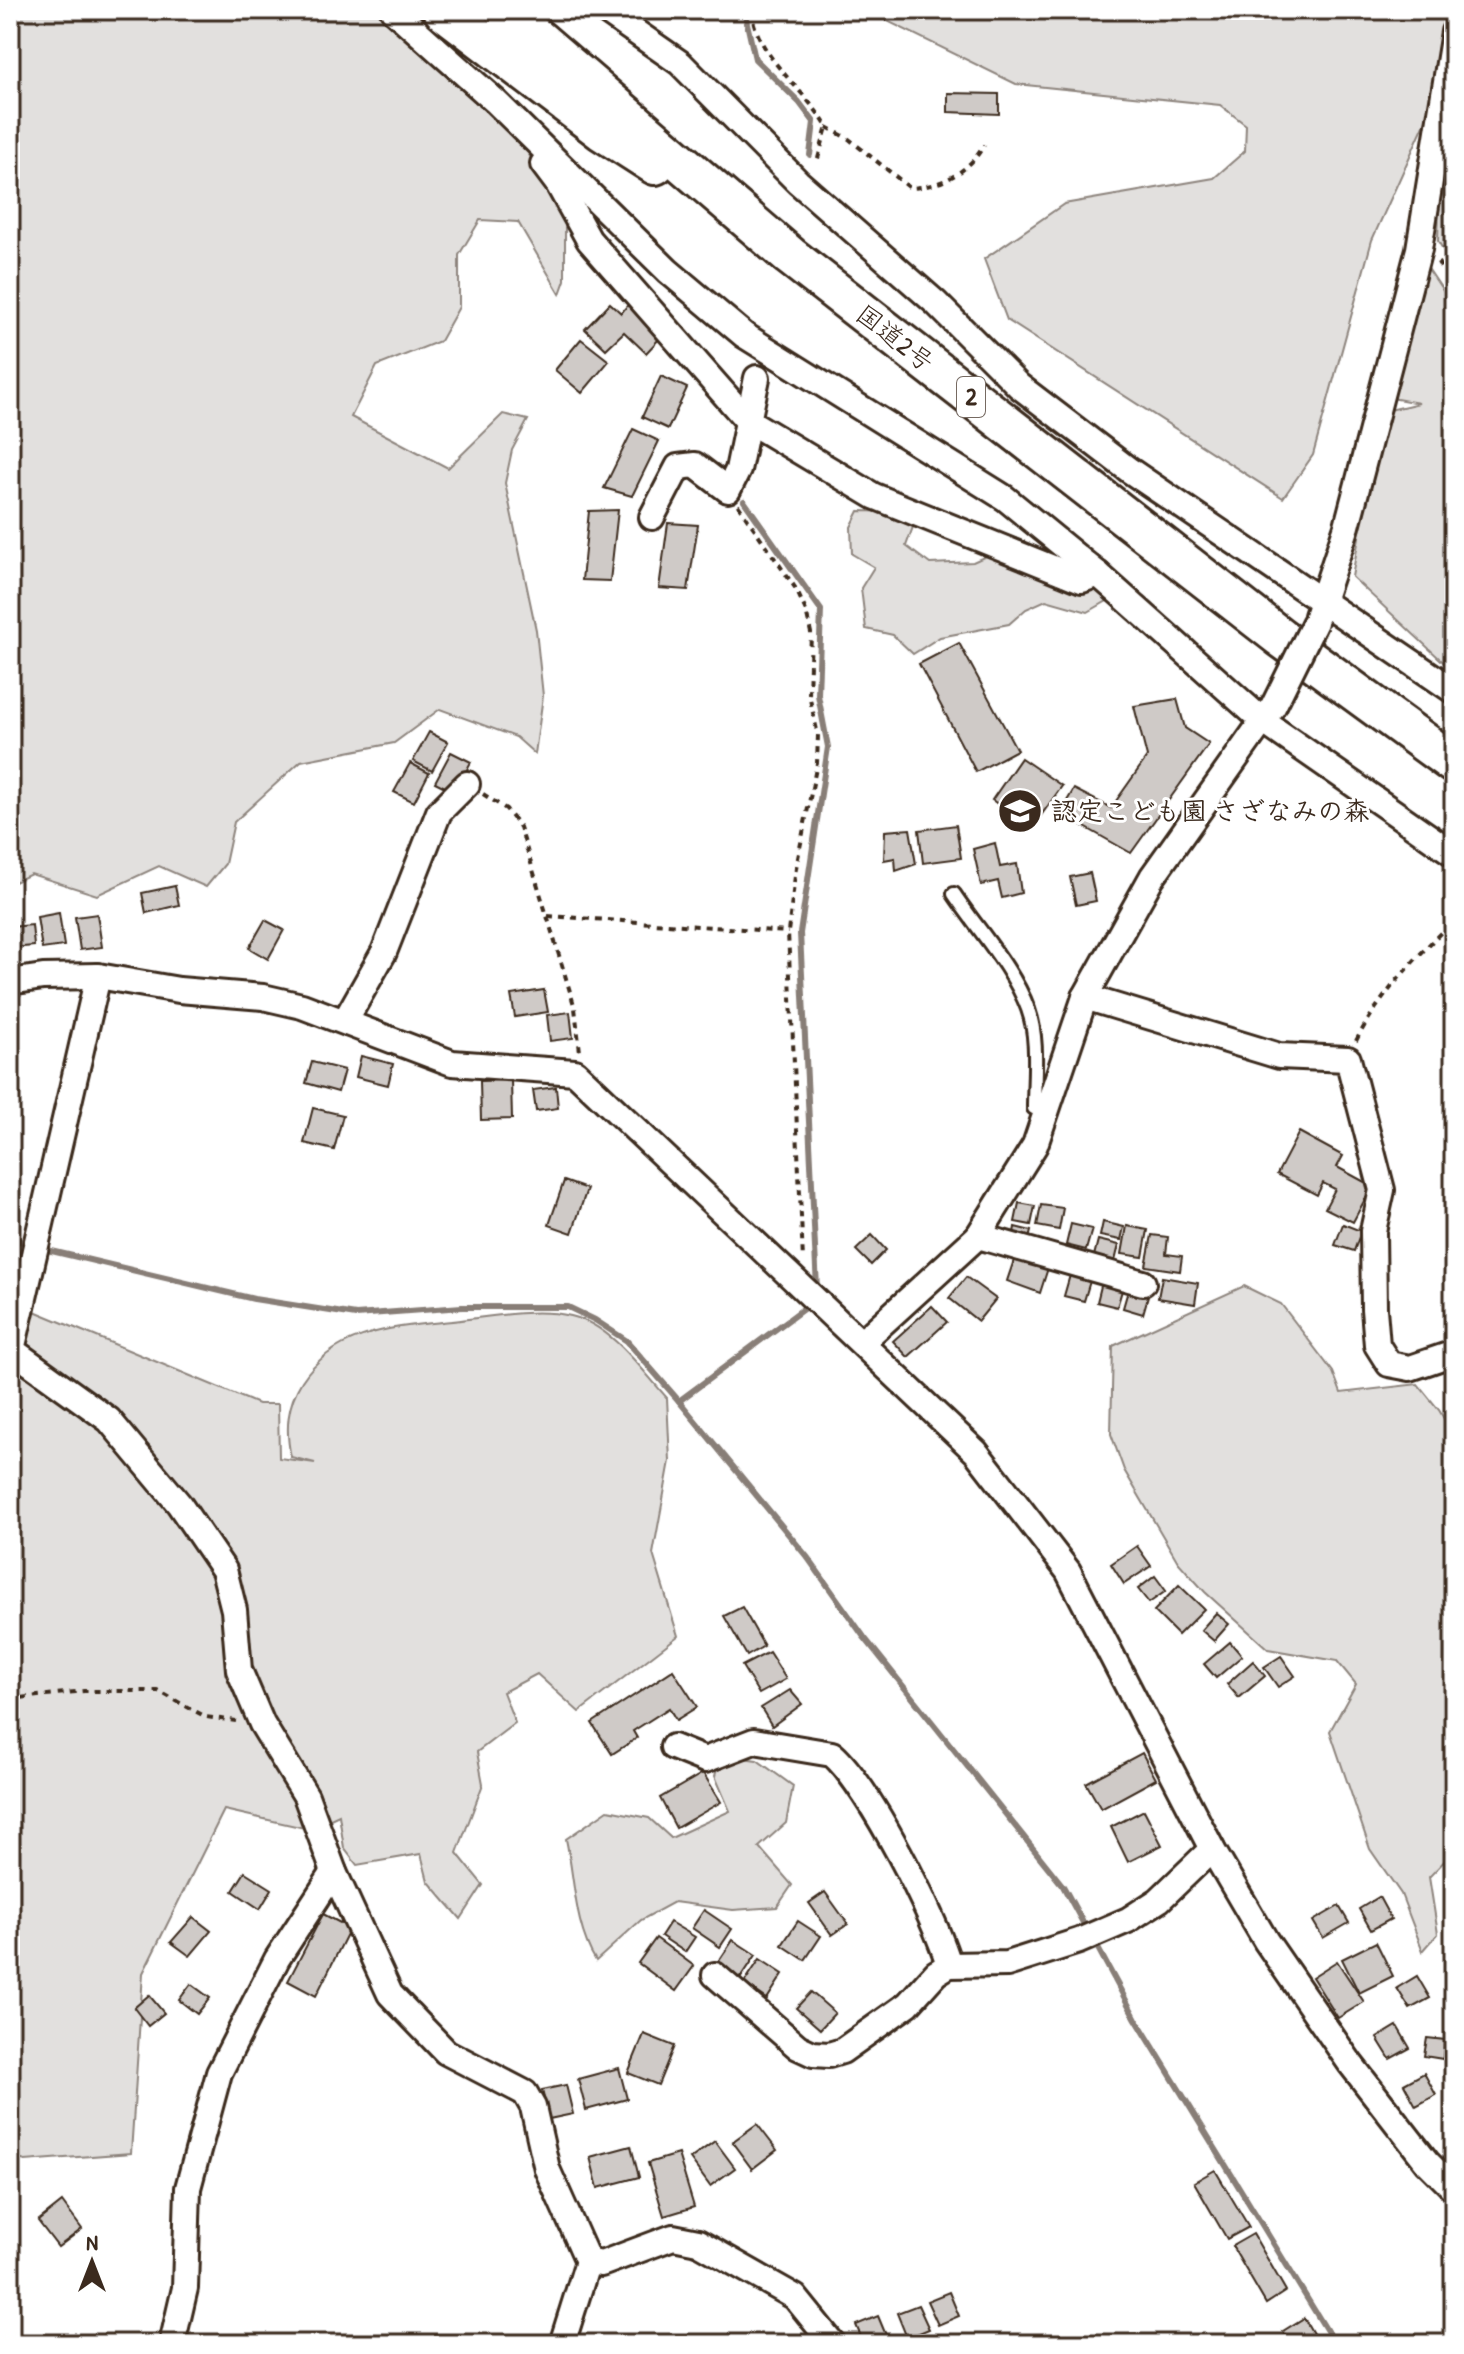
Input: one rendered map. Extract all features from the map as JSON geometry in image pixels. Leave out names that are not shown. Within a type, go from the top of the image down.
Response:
[{"type":"highway","points":[[443,10],[602,131],[790,256]]},
{"type":"highway","name":"国道2号","points":[[504,10],[790,256],[1280,637],[1454,764]]},
{"type":"highway","points":[[531,10],[698,175]]},
{"type":"street","points":[[393,10],[530,136],[668,271],[744,335],[1005,498],[1268,715],[1454,854]]},
{"type":"street","points":[[604,10],[680,63],[798,182],[936,303],[1019,386],[1319,612],[1454,691]]},
{"type":"street","points":[[862,1342],[978,1236],[1035,1145],[1085,997],[1152,877],[1268,715],[1319,612],[1347,526],[1419,249],[1454,32]]},
{"type":"street","points":[[530,136],[530,147],[558,184],[589,240],[747,420],[874,496],[1082,580],[1098,574]]},
{"type":"street","points":[[652,517],[678,467],[695,465],[728,490],[738,470],[757,378]]},
{"type":"street","points":[[345,1021],[384,952],[439,812],[467,784]]},
{"type":"street","points":[[98,976],[12,1350],[109,1420],[179,1504],[224,1570],[234,1610],[239,1670],[262,1724],[306,1796],[334,1872],[390,1994],[446,2052],[525,2093],[533,2107],[547,2169],[588,2261],[562,2344]]},
{"type":"street","points":[[10,982],[43,977],[98,976],[179,990],[263,997],[345,1021],[452,1063],[575,1072],[797,1286],[862,1342],[976,1452],[1068,1571],[1212,1849],[1266,1941],[1350,2063],[1427,2162],[1454,2189]]},
{"type":"street","points":[[1085,997],[1279,1056],[1348,1059],[1382,1190],[1373,1231],[1377,1345],[1389,1364],[1410,1368],[1454,1353]]},
{"type":"street","points":[[978,1236],[1143,1283]]},
{"type":"street","points":[[673,1747],[705,1760],[754,1741],[832,1754],[867,1798],[940,1933],[949,1965]]},
{"type":"street","points":[[715,1975],[798,2047],[813,2054],[829,2055],[842,2051],[908,2004],[936,1973],[949,1965],[1007,1964],[1079,1941],[1128,1920],[1159,1900],[1212,1849]]},
{"type":"street","points":[[172,2344],[185,2288],[188,2188],[219,2073],[277,1959],[334,1872]]},
{"type":"street","points":[[588,2261],[601,2264],[673,2237],[698,2242],[795,2297],[833,2344]]},
{"type":"lane","points":[[954,894],[1018,988],[1029,1012],[1034,1048],[1034,1108],[1045,1113]]},
{"type":"path","points":[[751,10],[754,29],[769,58],[815,107],[827,127],[849,139],[910,188],[930,188],[973,166],[984,145]]},
{"type":"path","points":[[817,162],[827,127]]},
{"type":"path","points":[[728,490],[796,589],[811,633],[809,695],[818,756],[788,932],[804,1276],[797,1286]]},
{"type":"path","points":[[467,784],[506,809],[520,827],[575,1008],[581,1062],[575,1072]]},
{"type":"path","points":[[548,916],[788,932]]},
{"type":"path","points":[[1348,1059],[1372,1010],[1401,974],[1454,919]]},
{"type":"path","points":[[10,1699],[84,1691],[158,1691],[206,1717],[262,1724]]},
{"type":"shaded area","points":[[10,10],[377,10],[508,120],[565,214],[565,280],[560,294],[518,222],[480,220],[459,255],[459,307],[440,341],[377,366],[351,417],[448,468],[503,414],[528,420],[512,450],[505,483],[536,630],[543,696],[535,754],[516,737],[440,709],[394,743],[301,761],[234,822],[225,864],[206,887],[159,866],[97,895],[31,874],[10,884]]},
{"type":"shaded area","points":[[879,10],[1448,10],[1445,53],[1433,105],[1372,240],[1313,455],[1283,498],[1007,320],[984,259],[1064,204],[1214,178],[1245,151],[1246,125],[1220,105],[1016,84],[879,17]]},
{"type":"shaded area","points":[[1454,141],[1454,268],[1438,241],[1439,207]]},
{"type":"shaded area","points":[[1425,264],[1454,307],[1454,672],[1352,577],[1381,412],[1419,403],[1391,398]]},
{"type":"shaded area","points":[[859,511],[900,512],[913,527],[906,546],[930,564],[973,562],[997,551],[1094,585],[1114,597],[1088,612],[1046,600],[1026,609],[1009,624],[940,637],[913,654],[893,635],[866,629],[861,588],[874,567],[852,554],[851,527]]},
{"type":"shaded area","points":[[1244,1286],[1281,1304],[1333,1372],[1341,1393],[1418,1384],[1439,1410],[1454,1436],[1454,1851],[1429,1877],[1438,1934],[1423,1951],[1401,1894],[1370,1849],[1330,1731],[1356,1684],[1337,1661],[1268,1649],[1205,1592],[1178,1562],[1124,1470],[1111,1434],[1113,1346]]},
{"type":"shaded area","points":[[32,1310],[258,1404],[278,1404],[279,1458],[315,1463],[291,1457],[288,1437],[293,1399],[316,1363],[352,1340],[394,1328],[502,1315],[558,1314],[586,1321],[612,1338],[667,1398],[670,1461],[653,1554],[678,1636],[579,1712],[537,1674],[503,1692],[515,1723],[477,1752],[483,1784],[457,1853],[483,1885],[461,1919],[428,1881],[421,1854],[357,1865],[344,1848],[339,1815],[309,1829],[224,1810],[143,1973],[131,2153],[25,2161],[10,2156],[10,1355]]},
{"type":"shaded area","points":[[721,1755],[757,1760],[793,1786],[786,1823],[759,1847],[792,1885],[777,1907],[733,1910],[674,1902],[641,1920],[596,1961],[579,1917],[566,1839],[608,1810],[649,1818],[671,1838],[730,1811],[715,1776]]},
{"type":"building","points":[[948,93],[999,94],[999,114],[948,112]]},
{"type":"building","points":[[610,303],[621,313],[628,305],[661,337],[646,353],[624,332],[606,349],[585,329]]},
{"type":"building","points":[[581,339],[609,361],[582,393],[555,370]]},
{"type":"building","points":[[661,376],[687,388],[668,429],[642,417]]},
{"type":"building","points":[[633,429],[659,441],[632,496],[604,488]]},
{"type":"building","points":[[618,510],[610,581],[582,580],[589,511]]},
{"type":"building","points":[[668,523],[698,525],[688,590],[659,588]]},
{"type":"building","points":[[959,643],[1017,750],[976,772],[919,664]]},
{"type":"building","points":[[1177,699],[1185,728],[1209,744],[1131,853],[1060,813],[1074,789],[1111,808],[1147,757],[1134,706]]},
{"type":"building","points":[[429,732],[448,742],[432,771],[413,761]]},
{"type":"building","points":[[451,752],[471,762],[455,792],[435,782]]},
{"type":"building","points":[[1021,758],[1062,786],[1032,828],[992,800]]},
{"type":"building","points":[[410,763],[429,773],[414,802],[394,792]]},
{"type":"building","points":[[956,825],[961,858],[923,863],[919,830]]},
{"type":"building","points":[[910,829],[916,864],[896,871],[895,858],[884,860],[885,831]]},
{"type":"building","points":[[995,843],[1000,867],[1017,864],[1021,893],[1002,898],[998,881],[981,885],[973,849]]},
{"type":"building","points":[[1090,873],[1096,901],[1076,905],[1070,877]]},
{"type":"building","points":[[175,886],[179,905],[146,913],[142,893]]},
{"type":"building","points":[[59,913],[64,946],[42,949],[37,917]]},
{"type":"building","points":[[97,914],[102,947],[80,950],[75,917]]},
{"type":"building","points":[[265,920],[284,930],[268,959],[249,948]]},
{"type":"building","points":[[32,925],[34,946],[11,948],[10,927]]},
{"type":"building","points":[[544,990],[548,1012],[515,1017],[511,995]]},
{"type":"building","points":[[570,1012],[573,1038],[550,1041],[547,1015]]},
{"type":"building","points":[[361,1056],[393,1064],[388,1085],[356,1077]]},
{"type":"building","points":[[312,1062],[344,1070],[338,1092],[306,1083]]},
{"type":"building","points":[[511,1080],[512,1119],[481,1120],[480,1081]]},
{"type":"building","points":[[556,1087],[558,1108],[536,1111],[533,1090]]},
{"type":"building","points":[[313,1108],[343,1115],[334,1150],[304,1143]]},
{"type":"building","points":[[1299,1132],[1343,1156],[1337,1167],[1372,1186],[1353,1222],[1325,1208],[1335,1189],[1323,1183],[1317,1195],[1277,1174]]},
{"type":"building","points":[[564,1181],[587,1189],[572,1233],[549,1225]]},
{"type":"building","points":[[1019,1203],[1035,1206],[1031,1225],[1015,1222]]},
{"type":"building","points":[[1041,1205],[1063,1208],[1059,1230],[1037,1226]]},
{"type":"building","points":[[1103,1222],[1124,1227],[1121,1240],[1100,1236]]},
{"type":"building","points":[[1071,1224],[1092,1229],[1086,1250],[1066,1245]]},
{"type":"building","points":[[1343,1224],[1361,1231],[1354,1251],[1335,1245]]},
{"type":"building","points":[[1127,1226],[1148,1230],[1143,1257],[1122,1254]]},
{"type":"building","points":[[1015,1227],[1031,1231],[1028,1243],[1013,1239]]},
{"type":"building","points":[[872,1235],[886,1250],[871,1265],[856,1250]]},
{"type":"building","points":[[1152,1235],[1168,1237],[1166,1254],[1182,1256],[1180,1271],[1146,1266]]},
{"type":"building","points":[[1098,1240],[1119,1245],[1114,1265],[1093,1260]]},
{"type":"building","points":[[1015,1257],[1048,1268],[1040,1293],[1007,1281]]},
{"type":"building","points":[[1070,1275],[1090,1281],[1084,1301],[1064,1296]]},
{"type":"building","points":[[966,1277],[996,1299],[978,1321],[949,1298]]},
{"type":"building","points":[[1162,1277],[1198,1283],[1195,1304],[1158,1298]]},
{"type":"building","points":[[1102,1282],[1123,1287],[1117,1307],[1097,1302]]},
{"type":"building","points":[[1129,1287],[1149,1293],[1143,1314],[1123,1308]]},
{"type":"building","points":[[932,1306],[947,1322],[908,1357],[893,1341]]},
{"type":"building","points":[[1137,1546],[1151,1566],[1124,1584],[1111,1564]]},
{"type":"building","points":[[1155,1576],[1166,1591],[1149,1603],[1138,1589]]},
{"type":"building","points":[[1179,1585],[1204,1609],[1178,1635],[1154,1611]]},
{"type":"building","points":[[742,1607],[764,1646],[747,1656],[724,1616]]},
{"type":"building","points":[[1216,1613],[1229,1624],[1214,1641],[1201,1630]]},
{"type":"building","points":[[1230,1642],[1242,1656],[1216,1678],[1204,1664]]},
{"type":"building","points":[[769,1652],[786,1679],[759,1694],[742,1666]]},
{"type":"building","points":[[1281,1656],[1295,1676],[1278,1687],[1264,1667]]},
{"type":"building","points":[[1253,1661],[1265,1676],[1239,1698],[1227,1684]]},
{"type":"building","points":[[673,1670],[697,1707],[676,1720],[669,1708],[633,1731],[637,1738],[612,1754],[592,1723]]},
{"type":"building","points":[[790,1690],[802,1704],[772,1726],[761,1708]]},
{"type":"building","points":[[1142,1753],[1156,1779],[1101,1809],[1086,1783]]},
{"type":"building","points":[[703,1773],[721,1802],[676,1828],[660,1798]]},
{"type":"building","points":[[1144,1810],[1162,1845],[1128,1862],[1111,1827]]},
{"type":"building","points":[[245,1872],[272,1889],[260,1909],[233,1891]]},
{"type":"building","points":[[825,1892],[848,1924],[832,1935],[809,1903]]},
{"type":"building","points":[[1379,1897],[1391,1919],[1371,1930],[1359,1909]]},
{"type":"building","points":[[1339,1906],[1349,1923],[1323,1938],[1313,1921]]},
{"type":"building","points":[[704,1910],[732,1929],[720,1947],[692,1928]]},
{"type":"building","points":[[323,1914],[350,1928],[316,1996],[288,1981]]},
{"type":"building","points":[[193,1917],[211,1931],[190,1956],[171,1942]]},
{"type":"building","points":[[798,1921],[821,1936],[805,1960],[782,1945]]},
{"type":"building","points":[[670,1922],[695,1937],[685,1952],[661,1936]]},
{"type":"building","points":[[656,1938],[694,1966],[676,1991],[638,1963]]},
{"type":"building","points":[[733,1940],[756,1955],[740,1979],[717,1964]]},
{"type":"building","points":[[1376,1942],[1393,1976],[1359,1993],[1342,1959]]},
{"type":"building","points":[[760,1959],[783,1974],[767,1999],[744,1983]]},
{"type":"building","points":[[1337,1961],[1364,2002],[1338,2018],[1312,1977]]},
{"type":"building","points":[[1417,1976],[1430,1998],[1410,2009],[1397,1988]]},
{"type":"building","points":[[191,1984],[210,1998],[197,2014],[179,2000]]},
{"type":"building","points":[[811,1992],[835,2013],[820,2029],[796,2008]]},
{"type":"building","points":[[149,1995],[164,2013],[148,2026],[134,2008]]},
{"type":"building","points":[[1397,2026],[1410,2048],[1390,2059],[1377,2038]]},
{"type":"building","points":[[644,2034],[674,2046],[658,2085],[628,2073]]},
{"type":"building","points":[[1427,2038],[1445,2040],[1443,2059],[1424,2056]]},
{"type":"building","points":[[619,2068],[627,2099],[586,2110],[578,2079]]},
{"type":"building","points":[[1424,2073],[1436,2095],[1416,2106],[1404,2084]]},
{"type":"building","points":[[566,2085],[573,2114],[549,2119],[542,2090]]},
{"type":"building","points":[[757,2124],[777,2150],[752,2169],[732,2142]]},
{"type":"building","points":[[715,2141],[735,2168],[710,2186],[690,2159]]},
{"type":"building","points":[[631,2146],[639,2177],[598,2188],[590,2157]]},
{"type":"building","points":[[678,2154],[694,2207],[664,2216],[648,2163]]},
{"type":"building","points":[[1215,2170],[1249,2227],[1227,2239],[1194,2182]]},
{"type":"building","points":[[62,2202],[82,2229],[58,2247],[38,2221]]},
{"type":"building","points":[[1253,2234],[1286,2291],[1266,2304],[1232,2246]]},
{"type":"building","points":[[949,2292],[959,2316],[938,2325],[927,2301]]},
{"type":"building","points":[[918,2305],[929,2329],[907,2338],[897,2313]]},
{"type":"building","points":[[878,2316],[888,2340],[864,2344],[856,2325]]},
{"type":"building","points":[[1304,2318],[1319,2344],[1291,2344],[1283,2331]]},
{"type":"building","points":[[961,2335],[965,2344],[939,2344]]},
{"type":"waterway","points":[[744,10],[755,59],[799,102],[814,122],[810,155]]},
{"type":"waterway","points":[[744,501],[821,610],[818,695],[828,747],[800,933],[817,1289]]},
{"type":"waterway","points":[[10,1236],[28,1245]]},
{"type":"waterway","points":[[39,1248],[254,1299],[356,1315],[462,1307],[568,1307],[595,1320],[627,1341],[808,1558],[864,1637],[1063,1886],[1087,1930]]},
{"type":"waterway","points":[[679,1401],[803,1309]]},
{"type":"waterway","points":[[1093,1939],[1136,2019],[1335,2344]]},
{"type":"place","name":"認定こども園 さざなみの森","points":[[1020,811]]}]
